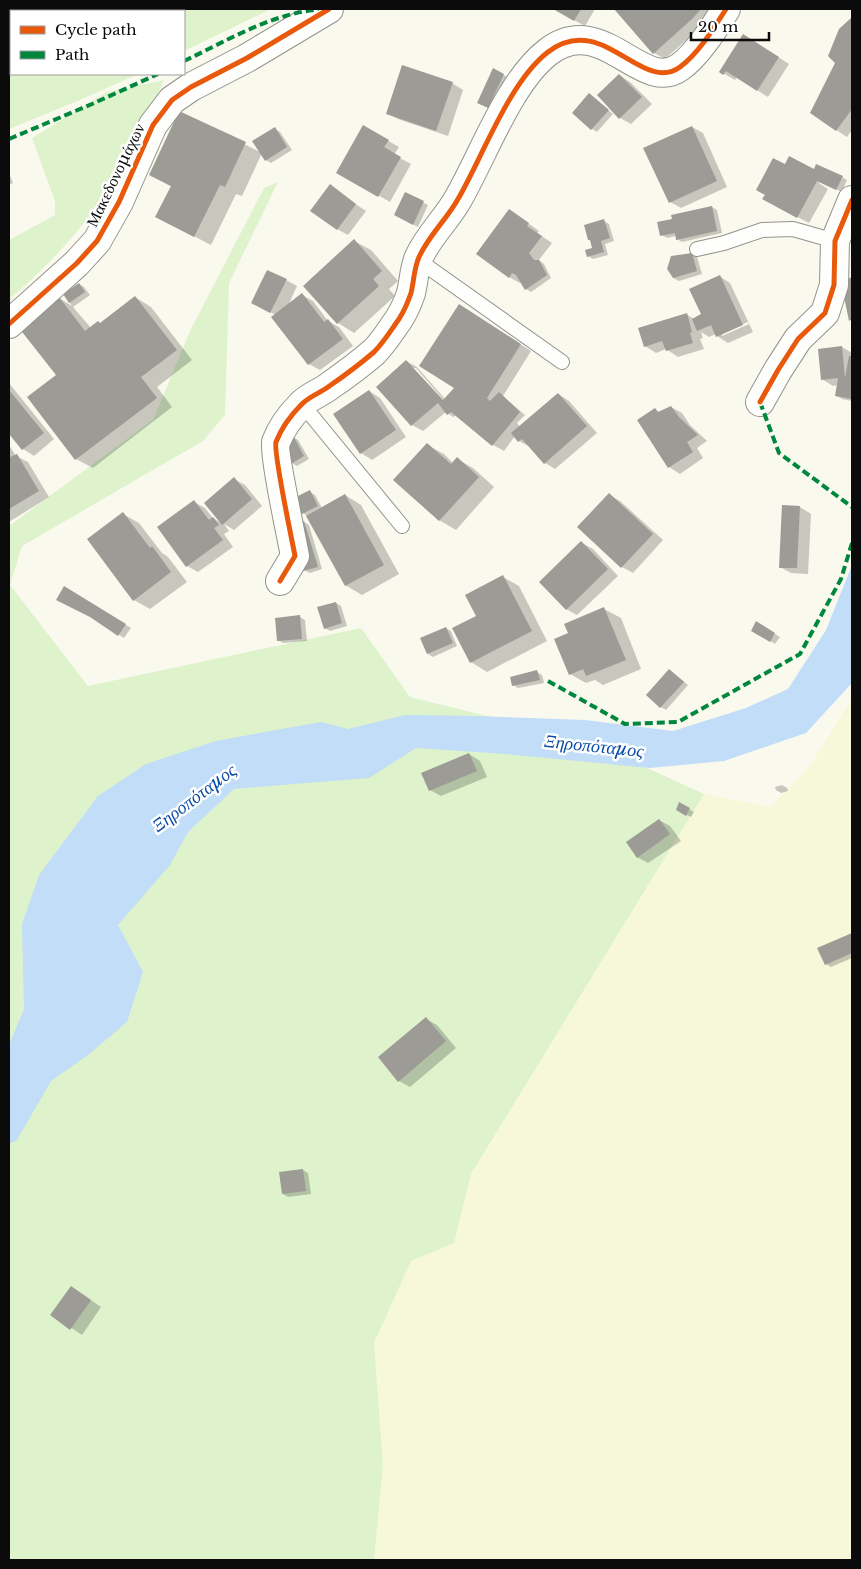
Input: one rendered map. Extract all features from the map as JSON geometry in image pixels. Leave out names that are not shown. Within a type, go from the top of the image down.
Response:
[{"type":"street","name":"Μακεδονομάχων","points":[[9,324],[77,263],[97,241],[119,202],[153,125],[165,108],[191,87],[247,58],[329,9]]},
{"type":"street","points":[[280,581],[296,556],[275,445],[285,425],[302,404],[328,387],[381,344],[406,306],[418,260],[423,249],[458,201],[499,118],[530,70],[548,52],[565,43],[581,40],[596,42],[648,70],[668,72],[680,67],[693,54],[726,9]]},
{"type":"street","points":[[760,402],[798,340],[825,313],[834,285],[835,241],[852,200]]},
{"type":"lane","points":[[697,249],[724,243],[762,230],[794,229],[835,241]]},
{"type":"lane","points":[[418,260],[562,362]]},
{"type":"lane","points":[[302,404],[402,526]]},
{"type":"green space","points":[[271,9],[185,51],[185,10],[170,10]]},
{"type":"green space","points":[[9,54],[10,75],[136,75],[9,129]]},
{"type":"green space","points":[[164,80],[134,149],[99,204],[55,256],[9,299],[9,240],[55,215],[55,201],[32,138],[107,92]]},
{"type":"green space","points":[[278,182],[229,283],[225,415],[203,441],[22,546],[10,585],[88,686],[361,628],[410,697],[588,741],[704,794],[471,1174],[454,1243],[411,1261],[374,1343],[383,1466],[374,1560],[9,1560],[9,526],[153,420],[190,331],[264,188]]},
{"type":"green space","points":[[852,698],[852,1560],[374,1560],[383,1466],[374,1343],[411,1261],[454,1243],[471,1175],[704,794],[770,807],[810,766]]},
{"type":"water","name":"Ξηροπόταμος","points":[[852,565],[852,683],[806,733],[724,761],[650,768],[506,754],[416,748],[369,778],[234,789],[188,832],[170,865],[118,925],[143,972],[127,1022],[88,1055],[51,1081],[17,1140],[9,1144],[9,1045],[24,1009],[22,924],[39,875],[98,796],[146,764],[216,741],[321,722],[348,729],[405,715],[476,716],[585,720],[673,731],[746,708],[788,689],[826,630]]},
{"type":"building","points":[[553,9],[581,9],[574,21]]},
{"type":"building","points":[[614,9],[701,9],[653,54]]},
{"type":"building","points":[[851,18],[852,109],[836,131],[810,113],[835,63],[828,56],[839,29]]},
{"type":"building","points":[[743,34],[779,57],[757,91],[726,71],[723,75],[719,72]]},
{"type":"building","points":[[402,65],[453,82],[436,131],[386,114]]},
{"type":"building","points":[[493,68],[504,74],[488,108],[477,103]]},
{"type":"building","points":[[619,74],[642,97],[619,119],[597,95]]},
{"type":"building","points":[[589,93],[609,110],[591,130],[572,113]]},
{"type":"building","points":[[179,111],[246,142],[225,187],[220,185],[194,237],[155,217],[171,186],[149,175]]},
{"type":"building","points":[[363,125],[389,140],[384,147],[401,157],[378,197],[336,173]]},
{"type":"building","points":[[692,126],[717,181],[669,203],[643,148]]},
{"type":"building","points":[[275,127],[287,147],[265,161],[252,141]]},
{"type":"building","points":[[789,156],[814,169],[816,164],[843,176],[836,190],[817,181],[797,218],[762,199],[765,195],[756,190],[773,158],[785,164]]},
{"type":"building","points":[[330,184],[356,204],[337,230],[310,211]]},
{"type":"building","points":[[405,192],[424,201],[413,225],[394,215]]},
{"type":"building","points":[[712,206],[717,231],[676,240],[675,233],[660,236],[657,222],[672,219],[671,215]]},
{"type":"building","points":[[509,209],[529,223],[527,226],[542,236],[529,253],[534,260],[539,260],[547,275],[525,290],[516,275],[512,273],[509,278],[476,254]]},
{"type":"building","points":[[604,219],[610,238],[601,241],[604,252],[587,257],[585,250],[592,248],[584,225]]},
{"type":"building","points":[[354,239],[382,271],[373,279],[379,286],[337,324],[303,286]]},
{"type":"building","points":[[692,253],[697,271],[673,278],[667,269],[671,256]]},
{"type":"building","points":[[267,270],[287,279],[270,313],[251,303]]},
{"type":"building","points":[[720,275],[743,325],[716,337],[711,325],[697,331],[692,319],[701,314],[689,289]]},
{"type":"building","points":[[852,277],[852,319],[849,321],[841,282]]},
{"type":"building","points":[[79,283],[85,292],[69,303],[63,294]]},
{"type":"building","points":[[302,293],[324,322],[328,319],[343,339],[308,365],[271,317]]},
{"type":"building","points":[[135,296],[177,350],[141,377],[157,398],[75,460],[27,397],[56,375],[19,328],[59,297],[85,331],[98,321],[100,323]]},
{"type":"building","points":[[459,304],[521,344],[487,398],[490,401],[499,392],[520,412],[492,446],[451,412],[447,415],[438,403],[411,426],[376,387],[406,360],[443,400],[454,388],[419,366]]},
{"type":"building","points":[[687,313],[693,343],[666,351],[662,341],[644,347],[638,328]]},
{"type":"building","points":[[842,346],[845,378],[849,356],[852,356],[852,399],[835,396],[838,378],[821,380],[818,349]]},
{"type":"building","points":[[9,390],[44,433],[22,450],[9,434]]},
{"type":"building","points":[[369,390],[396,430],[360,454],[333,414]]},
{"type":"building","points":[[558,393],[587,426],[544,464],[522,439],[518,442],[511,433]]},
{"type":"building","points":[[671,406],[679,417],[698,435],[687,442],[693,452],[668,468],[637,420],[655,408],[658,412]]},
{"type":"building","points":[[293,435],[304,456],[291,464],[280,443]]},
{"type":"building","points":[[427,443],[451,464],[457,457],[479,477],[439,521],[393,480]]},
{"type":"building","points":[[17,454],[39,491],[9,509],[9,455],[10,457]]},
{"type":"building","points":[[234,477],[252,499],[222,525],[204,503]]},
{"type":"building","points":[[310,490],[318,506],[302,514],[294,498]]},
{"type":"building","points":[[609,493],[653,534],[621,568],[577,527]]},
{"type":"building","points":[[345,494],[384,565],[345,586],[306,516]]},
{"type":"building","points":[[194,500],[209,520],[213,517],[219,525],[214,528],[223,540],[186,567],[157,527]]},
{"type":"building","points":[[782,505],[800,506],[797,568],[779,568]]},
{"type":"building","points":[[123,512],[171,572],[133,601],[87,539]]},
{"type":"building","points":[[304,521],[318,567],[303,571],[290,525]]},
{"type":"building","points":[[581,541],[608,569],[566,610],[539,582]]},
{"type":"building","points":[[503,575],[532,631],[470,663],[452,628],[476,616],[465,595]]},
{"type":"building","points":[[64,586],[126,624],[118,636],[90,617],[56,600]]},
{"type":"building","points":[[336,602],[342,623],[324,629],[317,607]]},
{"type":"building","points":[[604,607],[626,660],[586,676],[583,669],[569,675],[554,639],[568,633],[564,624]]},
{"type":"building","points":[[300,615],[302,639],[277,641],[275,618]]},
{"type":"building","points":[[756,621],[775,633],[770,642],[751,631]]},
{"type":"building","points":[[446,627],[453,643],[427,654],[420,638]]},
{"type":"building","points":[[669,669],[684,682],[660,708],[646,695]]},
{"type":"building","points":[[537,670],[540,680],[512,686],[510,677]]},
{"type":"building","points":[[469,753],[477,771],[429,791],[421,773]]},
{"type":"building","points":[[679,802],[690,808],[686,816],[676,810]]},
{"type":"building","points":[[659,819],[670,834],[637,858],[626,842]]},
{"type":"building","points":[[852,933],[852,953],[825,965],[817,948]]},
{"type":"building","points":[[426,1017],[446,1041],[398,1082],[378,1057]]},
{"type":"building","points":[[303,1169],[306,1191],[282,1194],[279,1172]]},
{"type":"building","points":[[71,1286],[91,1300],[70,1330],[50,1315]]},
{"type":"marked path","points":[[185,61],[271,21],[307,11],[326,9]]},
{"type":"marked path","points":[[9,139],[156,75]]},
{"type":"marked path","points":[[760,402],[779,453],[852,507]]},
{"type":"marked path","points":[[548,681],[625,724],[678,722],[800,654],[841,579],[852,543]]},
{"type":"cycle path","points":[[9,324],[77,263],[97,241],[119,202],[153,125],[172,100],[191,87],[247,58],[329,9]]},
{"type":"cycle path","points":[[280,581],[295,556],[277,461],[276,442],[278,437],[283,427],[304,402],[340,379],[374,352],[399,319],[411,293],[416,266],[423,249],[458,199],[509,100],[534,65],[548,52],[568,42],[586,41],[603,46],[651,71],[666,73],[687,62],[726,9]]},
{"type":"cycle path","points":[[760,402],[798,339],[825,313],[834,285],[835,241],[852,200]]}]
